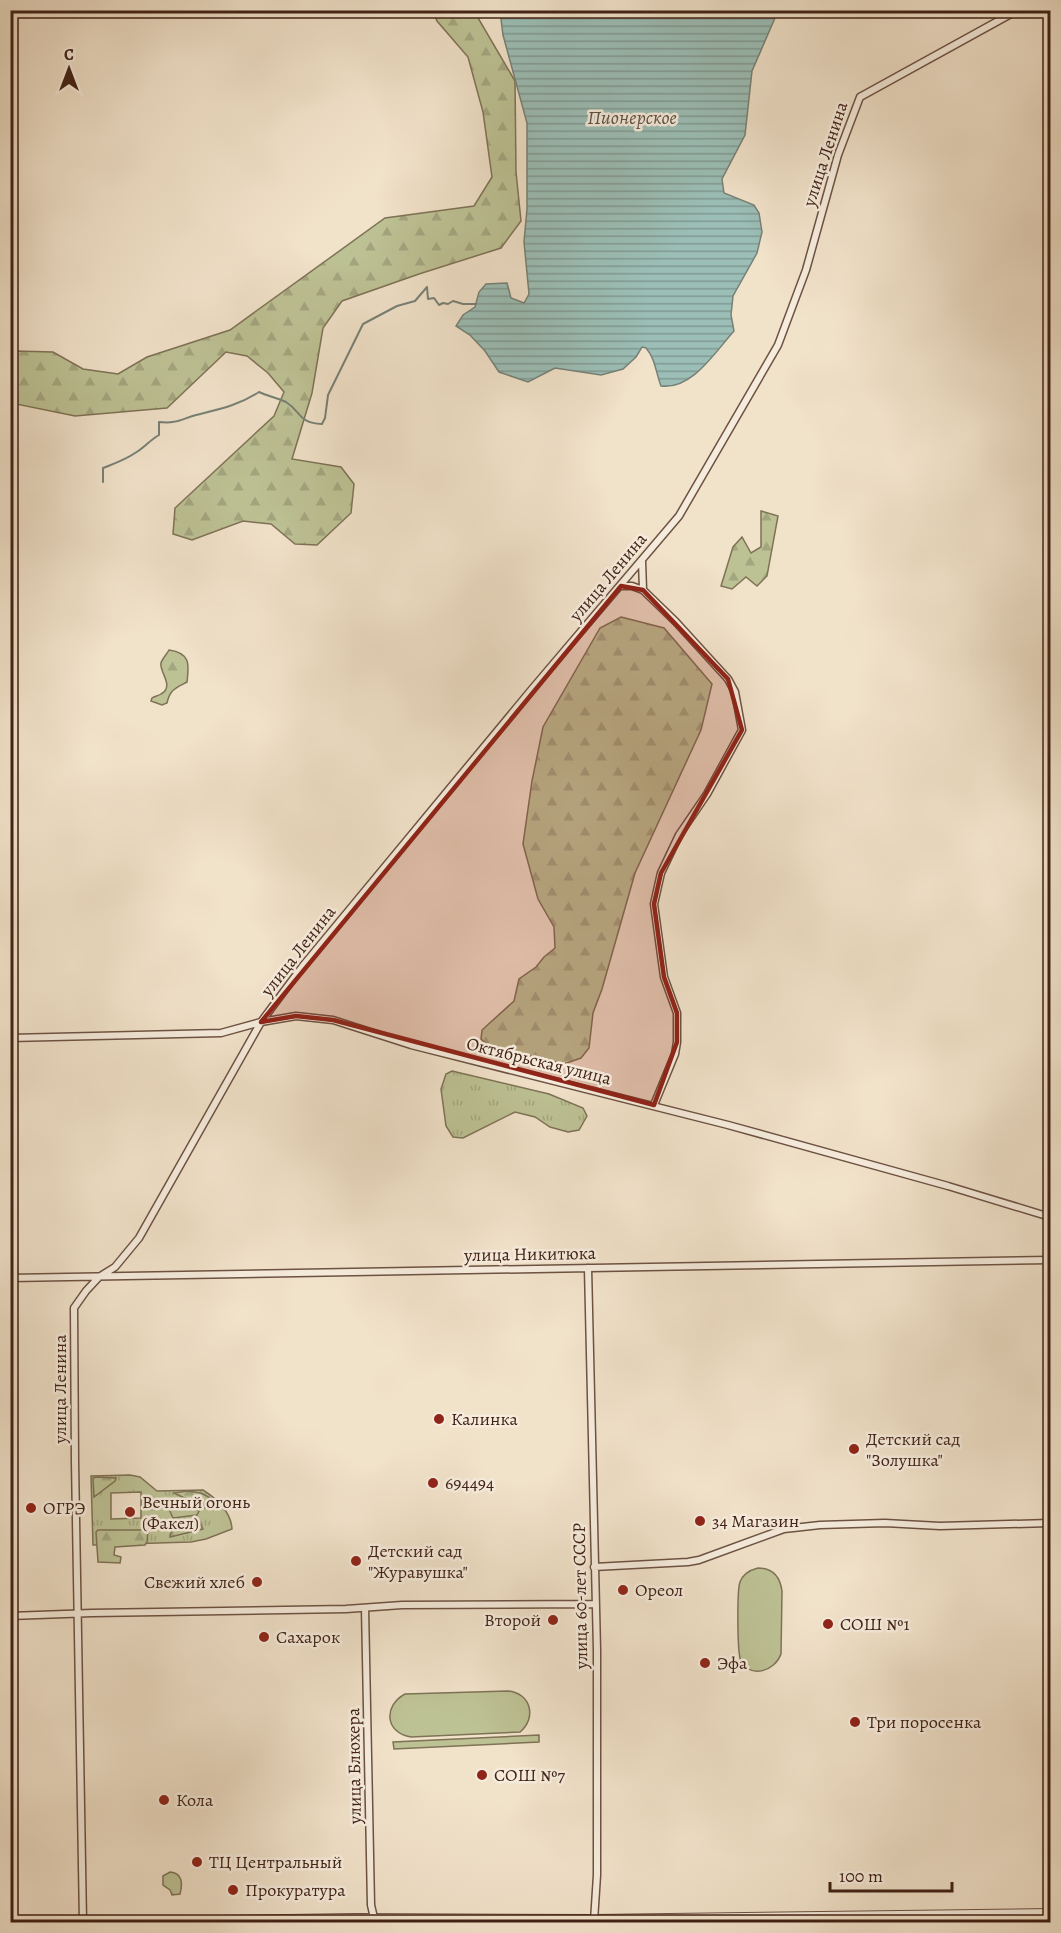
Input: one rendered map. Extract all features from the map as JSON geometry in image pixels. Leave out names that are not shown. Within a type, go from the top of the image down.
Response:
[{"type":"street","name":"улица Ленина","points":[[81,1922],[74,1308],[99,1276],[115,1267],[139,1238],[261,1023],[302,967],[525,697],[679,516],[778,345],[806,270],[838,155],[860,97],[1018,10]]},
{"type":"street","points":[[642,561],[643,590]]},
{"type":"street","points":[[621,586],[630,585],[643,590],[728,679],[735,692],[742,730],[707,794],[678,835],[660,873],[654,904],[664,977],[677,1013],[677,1042],[675,1054],[654,1105]]},
{"type":"street","name":"Октябрьская улица","points":[[10,1038],[222,1033],[296,1016],[333,1020],[411,1045],[654,1105],[948,1185],[1050,1217]]},
{"type":"street","name":"улица Никитюка","points":[[10,1278],[1050,1260]]},
{"type":"street","name":"улица 60-лет СССР","points":[[588,1268],[597,1661],[597,1875],[594,1921]]},
{"type":"street","points":[[594,1566],[699,1560],[784,1529],[820,1525],[885,1523],[940,1526],[1050,1522]]},
{"type":"street","points":[[10,1616],[365,1608],[402,1605],[595,1604]]},
{"type":"street","name":"улица Блюхера","points":[[365,1608],[371,1895],[374,1920]]},
{"type":"street","points":[[81,1922],[966,1918],[1050,1913]]},
{"type":"highlighted area","points":[[621,586],[643,590],[728,679],[742,730],[661,873],[654,904],[664,977],[677,1013],[677,1042],[654,1105],[333,1020],[296,1016],[261,1022]]},
{"type":"green space","points":[[433,11],[474,11],[515,81],[516,172],[521,221],[501,248],[342,301],[323,328],[312,393],[292,459],[341,467],[354,484],[351,513],[317,545],[295,544],[271,524],[243,521],[192,540],[173,534],[175,508],[274,416],[284,392],[268,373],[247,356],[226,352],[167,408],[75,416],[11,403],[11,356],[14,351],[53,352],[83,369],[118,374],[147,357],[230,330],[385,218],[474,206],[492,177],[483,112],[468,57],[437,21]]},
{"type":"green space","points":[[761,511],[778,516],[767,576],[757,586],[746,577],[732,589],[721,586],[733,547],[742,537],[751,553],[761,547]]},
{"type":"green space","points":[[621,617],[664,628],[712,684],[701,730],[635,873],[593,1013],[589,1048],[581,1058],[564,1064],[490,1047],[481,1039],[482,1030],[514,1001],[519,979],[536,967],[555,948],[554,927],[538,899],[523,844],[532,781],[543,727],[600,628]]},
{"type":"green space","points":[[169,650],[185,657],[188,665],[187,682],[174,690],[167,703],[162,705],[151,701],[167,687],[161,663]]},
{"type":"green space","points":[[452,1071],[549,1094],[583,1108],[587,1116],[579,1130],[568,1132],[550,1127],[535,1117],[515,1112],[463,1138],[453,1137],[446,1126],[441,1089],[446,1074]]},
{"type":"green space","points":[[91,1476],[140,1477],[157,1491],[203,1490],[222,1506],[229,1517],[232,1529],[191,1542],[93,1545]],"holes":[[[141,1492],[141,1518],[111,1519],[111,1493]]]},
{"type":"green space","points":[[93,1478],[116,1478],[94,1497]]},
{"type":"green space","points":[[187,1491],[201,1493],[214,1500],[205,1508],[174,1493]]},
{"type":"green space","points":[[182,1503],[199,1511],[197,1515],[173,1518],[168,1507]]},
{"type":"green space","points":[[198,1519],[203,1529],[170,1537],[176,1524]]},
{"type":"green space","points":[[98,1530],[148,1530],[147,1542],[145,1545],[115,1547],[114,1555],[121,1557],[120,1563],[98,1562],[96,1532]]},
{"type":"green space","points":[[758,1568],[772,1571],[780,1581],[782,1591],[781,1654],[774,1665],[762,1671],[745,1667],[741,1661],[739,1647],[740,1582],[747,1573]]},
{"type":"green space","points":[[508,1691],[522,1696],[529,1707],[529,1720],[520,1732],[411,1737],[396,1730],[390,1718],[393,1705],[405,1694]]},
{"type":"green space","points":[[539,1735],[539,1742],[394,1749],[393,1742]]},
{"type":"green space","points":[[170,1872],[177,1874],[181,1879],[180,1894],[172,1895],[170,1890],[163,1885],[163,1876]]},
{"type":"water","name":"Пионерское","points":[[500,11],[778,11],[752,71],[745,135],[722,179],[724,193],[754,205],[759,213],[762,232],[757,253],[733,296],[731,315],[734,331],[702,368],[683,382],[672,386],[661,386],[651,356],[646,348],[642,347],[636,357],[623,369],[601,375],[555,368],[528,382],[499,372],[485,351],[470,335],[456,326],[463,315],[475,307],[479,292],[486,284],[507,283],[511,298],[524,303],[529,294],[524,242],[527,209],[527,123],[503,35]]},
{"type":"waterway","points":[[103,482],[103,468],[131,455],[159,435],[159,422],[175,422],[221,409],[259,392],[286,402],[308,422],[322,424],[328,395],[363,324],[397,306],[415,301],[427,287],[428,299],[434,298],[439,305],[453,301],[476,304]]},
{"type":"place","name":"Калинка","points":[[439,1419]]},
{"type":"place","name":"Детский сад \"Золушка\"","points":[[854,1449]]},
{"type":"place","name":"694494","points":[[433,1483]]},
{"type":"place","name":"ОГРЭ","points":[[31,1508]]},
{"type":"place","name":"Вечный огонь (Факел)","points":[[130,1512]]},
{"type":"place","name":"34 Магазин","points":[[700,1521]]},
{"type":"place","name":"Детский сад \"Журавушка\"","points":[[356,1561]]},
{"type":"place","name":"Свежий хлеб","points":[[257,1582]]},
{"type":"place","name":"Ореол","points":[[623,1590]]},
{"type":"place","name":"Второй","points":[[553,1620]]},
{"type":"place","name":"СОШ №1","points":[[828,1624]]},
{"type":"place","name":"Сахарок","points":[[264,1637]]},
{"type":"place","name":"Эфа","points":[[705,1663]]},
{"type":"place","name":"Три поросенка","points":[[855,1722]]},
{"type":"place","name":"СОШ №7","points":[[482,1775]]},
{"type":"place","name":"Кола","points":[[164,1800]]},
{"type":"place","name":"ТЦ Центральный","points":[[197,1862]]},
{"type":"place","name":"Прокуратура","points":[[233,1890]]}]
